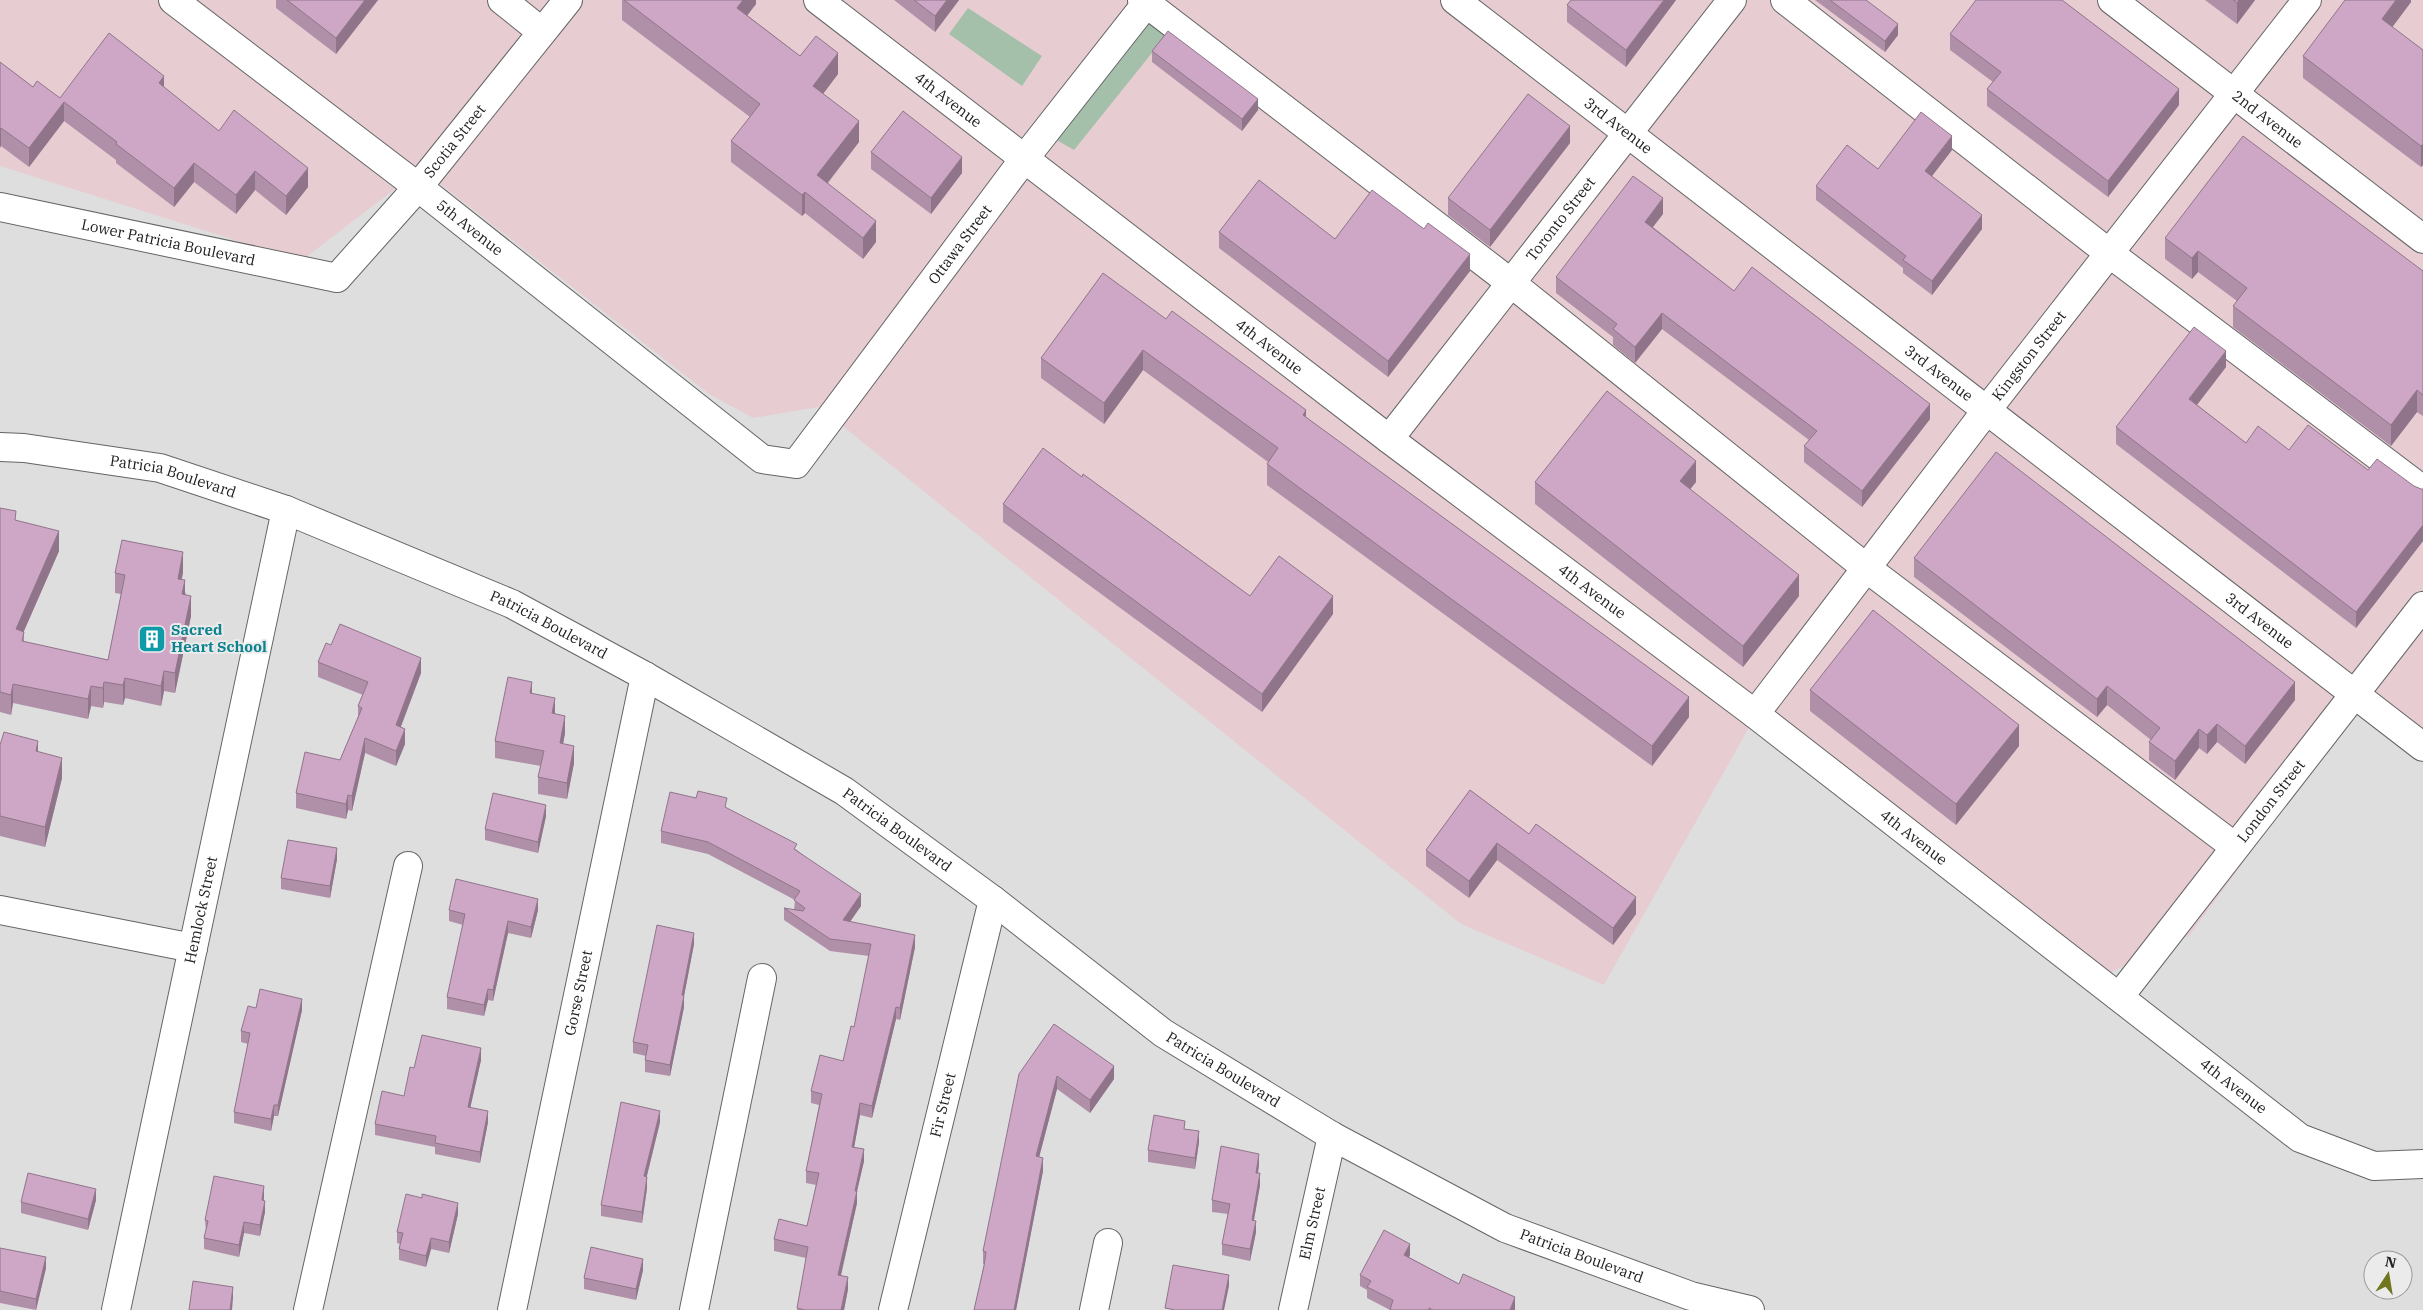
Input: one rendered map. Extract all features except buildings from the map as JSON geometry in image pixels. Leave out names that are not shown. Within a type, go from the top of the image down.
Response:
[{"type":"street","name":"5th Avenue","points":[[173,0],[418,187],[762,459]]},
{"type":"street","points":[[502,0],[542,32]]},
{"type":"street","name":"Scotia Street","points":[[337,278],[418,187],[568,0]]},
{"type":"street","name":"4th Avenue","points":[[818,0],[1388,439],[1754,714],[2300,1138],[2374,1166],[2423,1164]]},
{"type":"street","name":"3rd Avenue","points":[[1455,0],[2423,747]]},
{"type":"street","name":"Toronto Street","points":[[1388,439],[1732,0]]},
{"type":"street","points":[[1786,0],[2109,253],[2423,490]]},
{"type":"street","name":"2nd Avenue","points":[[2112,0],[2423,239]]},
{"type":"street","name":"Kingston Street","points":[[1754,714],[1865,567],[2307,0]]},
{"type":"street","points":[[1146,1],[1511,283],[1865,567],[2235,847]]},
{"type":"street","name":"Ottawa Street","points":[[762,459],[796,464],[1024,159],[1146,1]]},
{"type":"street","name":"Lower Patricia Boulevard","points":[[0,207],[337,278]]},
{"type":"street","name":"Patricia Boulevard","points":[[0,447],[24,448],[160,468],[286,510],[512,604],[645,676],[844,791],[993,900],[1163,1033],[1332,1136],[1505,1228],[1690,1303],[1750,1310]]},
{"type":"street","name":"Hemlock Street","points":[[116,1310],[286,510]]},
{"type":"street","name":"London Street","points":[[2119,997],[2423,606]]},
{"type":"street","name":"Gorse Street","points":[[512,1310],[645,676]]},
{"type":"street","points":[[308,1310],[408,866]]},
{"type":"street","name":"Fir Street","points":[[894,1310],[993,900]]},
{"type":"street","points":[[0,910],[194,948]]},
{"type":"street","points":[[694,1310],[762,978]]},
{"type":"street","name":"Elm Street","points":[[1293,1310],[1332,1136]]},
{"type":"street","points":[[1094,1310],[1108,1243]]},
{"type":"shaded area","points":[[0,0],[2423,0],[2423,736],[2368,693],[2189,936],[2096,979],[1756,715],[1604,985],[1461,924],[819,407],[753,418],[709,394],[421,169],[301,261],[0,166]]},
{"type":"green space","points":[[968,8],[1042,56],[1022,86],[949,34]]},
{"type":"green space","points":[[1144,16],[1168,33],[1074,150],[1053,138]]},
{"type":"place","name":"Sacred Heart School","points":[[152,639]]}]
